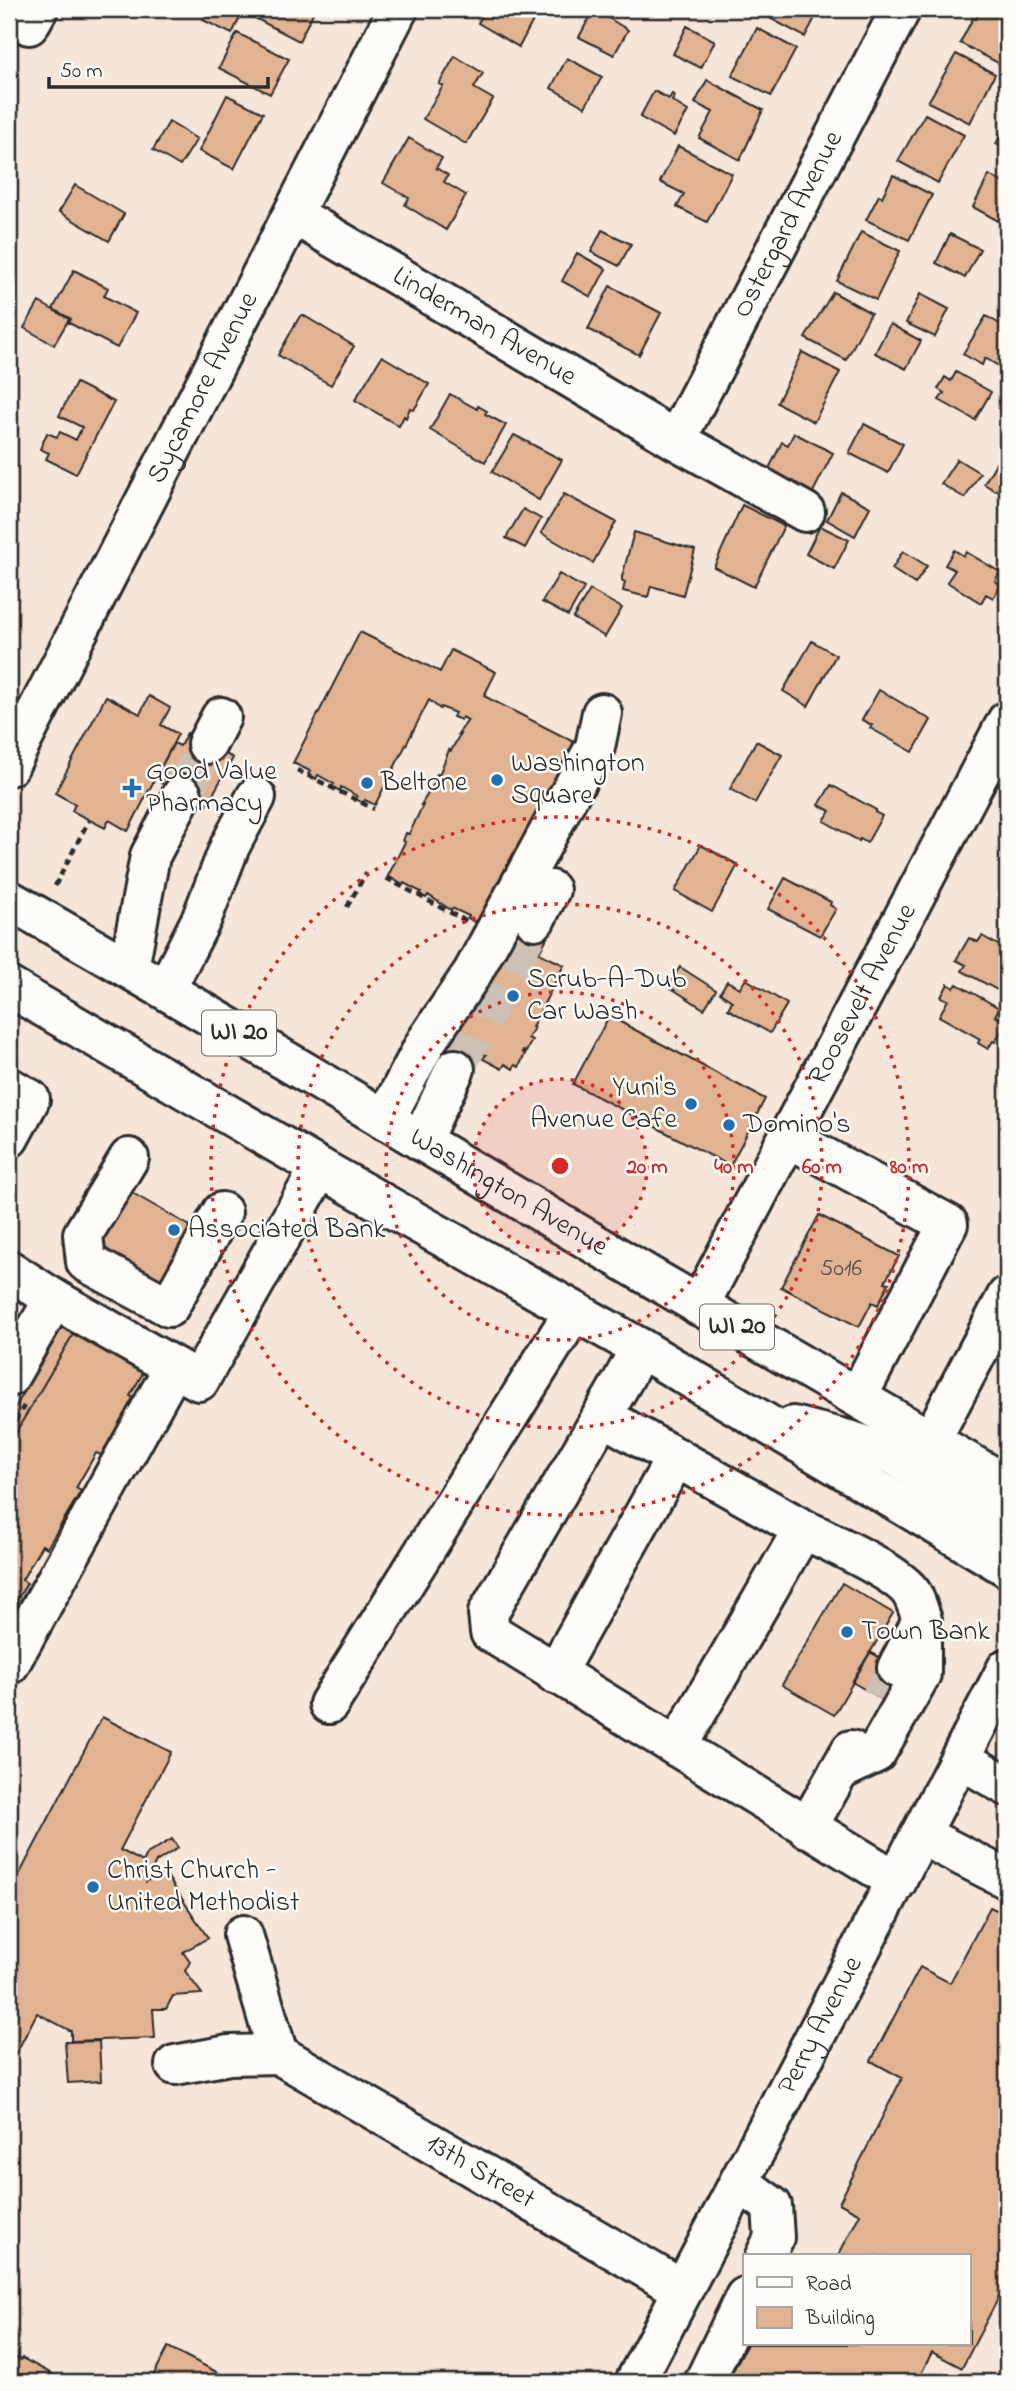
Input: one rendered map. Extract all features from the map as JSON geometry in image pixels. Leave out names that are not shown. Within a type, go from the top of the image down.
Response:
[{"type":"street","name":"Sycamore Avenue","points":[[9,766],[398,9]]},
{"type":"street","name":"Ostergard Avenue","points":[[676,440],[901,9]]},
{"type":"street","name":"Linderman Avenue","points":[[293,214],[676,440],[805,512]]},
{"type":"street","points":[[385,1120],[426,1042],[473,972],[595,747],[602,713]]},
{"type":"street","name":"Roosevelt Avenue","points":[[699,1306],[1007,721]]},
{"type":"street","points":[[129,968],[150,856],[182,795]]},
{"type":"street","points":[[166,989],[202,918],[230,846],[256,797]]},
{"type":"street","name":"Washington Avenue","points":[[9,900],[166,989],[699,1306],[1007,1485]]},
{"type":"street","name":"WI 20","points":[[9,986],[320,1168],[758,1416],[1007,1567]]},
{"type":"street","points":[[421,1141],[455,1069]]},
{"type":"street","points":[[9,1087],[30,1100],[9,1138]]},
{"type":"street","points":[[789,1138],[948,1224],[858,1396]]},
{"type":"street","points":[[129,1158],[83,1234],[86,1262],[169,1307],[222,1212]]},
{"type":"street","points":[[9,1270],[54,1299],[199,1381],[320,1168]]},
{"type":"street","points":[[931,1440],[1007,1296]]},
{"type":"street","points":[[9,1377],[54,1299]]},
{"type":"street","points":[[329,1704],[574,1311]]},
{"type":"street","points":[[640,1348],[488,1613],[490,1632],[897,1881]]},
{"type":"street","points":[[9,1665],[174,1367]]},
{"type":"street","points":[[602,1416],[803,1529],[841,1546],[911,1591],[922,1620],[921,1674],[876,1753],[839,1771]]},
{"type":"street","points":[[758,1416],[892,1454],[1007,1525]]},
{"type":"street","points":[[555,1674],[676,1457]]},
{"type":"street","points":[[677,1747],[803,1529]]},
{"type":"street","points":[[807,1828],[922,1620]]},
{"type":"street","name":"Perry Avenue","points":[[635,2382],[1007,1668]]},
{"type":"street","points":[[961,1759],[1007,1786]]},
{"type":"street","points":[[921,1835],[1007,1879]]},
{"type":"street","points":[[176,2065],[229,2055],[278,2054],[243,1935]]},
{"type":"street","name":"13th Street","points":[[278,2054],[683,2290]]},
{"type":"street","points":[[739,2182],[772,2206],[774,2238],[766,2254]]},
{"type":"street","points":[[704,2382],[743,2301]]},
{"type":"path","points":[[298,770],[374,809]]},
{"type":"path","points":[[55,886],[89,820]]},
{"type":"path","points":[[347,907],[366,873]]},
{"type":"path","points":[[386,878],[471,923]]},
{"type":"building","points":[[209,9],[229,9],[241,15],[232,34],[203,20]]},
{"type":"building","points":[[254,9],[315,9],[299,41],[251,16]]},
{"type":"building","points":[[476,9],[524,9],[536,15],[519,47],[478,23],[483,14]]},
{"type":"building","points":[[594,9],[628,30],[614,55],[579,37]]},
{"type":"building","points":[[767,9],[817,9],[818,12],[805,37],[764,15]]},
{"type":"building","points":[[981,9],[1007,9],[1007,51],[1000,64],[960,43]]},
{"type":"building","points":[[687,26],[715,41],[701,68],[673,54]]},
{"type":"building","points":[[757,28],[796,49],[771,96],[732,76]]},
{"type":"building","points":[[237,33],[289,59],[270,94],[219,68]]},
{"type":"building","points":[[956,54],[995,74],[970,123],[928,102]]},
{"type":"building","points":[[455,56],[483,73],[474,88],[493,99],[466,144],[423,119],[443,86],[439,84]]},
{"type":"building","points":[[567,58],[602,77],[585,107],[551,88]]},
{"type":"building","points":[[707,80],[763,110],[740,160],[699,138],[713,112],[695,103]]},
{"type":"building","points":[[654,91],[669,99],[672,94],[675,96],[672,101],[688,111],[674,136],[640,117]]},
{"type":"building","points":[[227,95],[263,113],[234,169],[199,151]]},
{"type":"building","points":[[925,114],[964,135],[938,183],[898,161]]},
{"type":"building","points":[[169,122],[197,139],[180,166],[153,150]]},
{"type":"building","points":[[1007,123],[1007,149],[996,144]]},
{"type":"building","points":[[409,138],[442,158],[436,168],[448,175],[444,182],[466,195],[446,230],[405,205],[409,198],[383,183]]},
{"type":"building","points":[[678,146],[732,174],[707,222],[677,207],[684,194],[660,182]]},
{"type":"building","points":[[893,175],[932,195],[909,240],[866,220]]},
{"type":"building","points":[[989,175],[1007,185],[1007,218],[1004,224],[973,207]]},
{"type":"building","points":[[75,185],[124,214],[109,241],[59,212]]},
{"type":"building","points":[[602,230],[631,244],[619,266],[591,252]]},
{"type":"building","points":[[861,232],[900,251],[876,300],[837,281]]},
{"type":"building","points":[[950,234],[980,249],[965,278],[936,263]]},
{"type":"building","points":[[577,253],[606,269],[591,297],[562,281]]},
{"type":"building","points":[[74,270],[108,288],[104,296],[136,313],[117,348],[69,323],[71,319],[53,309]]},
{"type":"building","points":[[610,286],[661,313],[639,355],[588,329]]},
{"type":"building","points":[[833,292],[871,313],[846,360],[805,338]]},
{"type":"building","points":[[920,294],[949,309],[935,337],[906,323]]},
{"type":"building","points":[[39,302],[69,319],[54,345],[24,328]]},
{"type":"building","points":[[303,315],[354,346],[331,385],[278,355]]},
{"type":"building","points":[[986,316],[1007,328],[1007,371],[985,358],[982,365],[963,354]]},
{"type":"building","points":[[890,324],[921,341],[906,369],[875,353]]},
{"type":"building","points":[[802,352],[840,372],[814,422],[777,403]]},
{"type":"building","points":[[382,356],[429,384],[414,410],[410,408],[399,426],[355,400]]},
{"type":"building","points":[[956,372],[991,392],[975,420],[939,400],[944,393],[938,389],[945,377],[951,381]]},
{"type":"building","points":[[76,383],[114,402],[76,474],[46,459],[49,453],[40,449],[47,433],[57,437],[60,432],[76,440],[82,427],[59,416]]},
{"type":"building","points":[[450,394],[477,409],[478,406],[487,411],[485,414],[506,425],[485,462],[430,430]]},
{"type":"building","points":[[864,424],[903,444],[888,473],[849,453]]},
{"type":"building","points":[[794,433],[833,453],[810,498],[765,477],[782,442],[788,445]]},
{"type":"building","points":[[514,435],[562,460],[539,500],[492,472]]},
{"type":"building","points":[[1003,451],[1007,454],[1007,493],[999,487],[996,491],[984,484]]},
{"type":"building","points":[[957,459],[980,473],[965,498],[941,484]]},
{"type":"building","points":[[841,492],[870,507],[855,536],[827,520]]},
{"type":"building","points":[[564,494],[616,522],[593,563],[541,533]]},
{"type":"building","points":[[742,505],[784,526],[754,587],[714,567]]},
{"type":"building","points":[[523,509],[541,519],[525,548],[506,538]]},
{"type":"building","points":[[820,526],[849,540],[834,569],[806,554]]},
{"type":"building","points":[[634,532],[695,550],[683,595],[651,586],[648,597],[623,591],[625,582],[622,577]]},
{"type":"building","points":[[954,550],[964,556],[966,552],[1000,572],[995,581],[1001,585],[993,598],[986,594],[981,603],[947,582],[955,570],[945,565]]},
{"type":"building","points":[[903,551],[927,566],[915,584],[892,569]]},
{"type":"building","points":[[559,574],[584,588],[568,616],[542,602]]},
{"type":"building","points":[[590,590],[622,608],[605,637],[573,618]]},
{"type":"building","name":"Washington Square","points":[[360,632],[440,672],[451,650],[496,672],[484,696],[578,744],[487,925],[476,920],[474,922],[469,916],[452,908],[451,910],[428,895],[426,898],[421,892],[388,876],[405,842],[406,833],[409,834],[449,750],[451,751],[468,720],[453,717],[455,713],[441,707],[440,709],[429,700],[375,805],[365,800],[363,803],[356,799],[357,796],[341,787],[340,791],[332,787],[334,784],[318,775],[316,779],[308,774],[310,771],[293,763]]},
{"type":"building","points":[[812,641],[836,655],[808,706],[783,691]]},
{"type":"building","points":[[879,690],[931,720],[913,752],[870,728],[872,725],[862,720]]},
{"type":"building","points":[[106,696],[140,714],[149,696],[170,708],[161,725],[178,734],[128,831],[109,820],[105,828],[72,811],[75,804],[55,793]]},
{"type":"building","points":[[187,733],[233,758],[206,807],[161,783],[166,773],[160,769],[174,743],[180,746]]},
{"type":"building","points":[[756,741],[782,755],[755,803],[730,789]]},
{"type":"building","points":[[831,785],[882,816],[867,843],[824,821],[830,811],[819,805]]},
{"type":"building","points":[[701,845],[738,865],[712,912],[675,891]]},
{"type":"building","points":[[785,878],[831,902],[830,905],[836,909],[820,936],[768,909]]},
{"type":"building","name":"Scrub-A-Dub Car Wash","points":[[518,918],[549,934],[539,953],[564,965],[532,1027],[534,1028],[528,1038],[532,1040],[526,1052],[522,1052],[525,1054],[519,1067],[515,1065],[513,1069],[505,1064],[502,1069],[483,1059],[486,1055],[479,1052],[476,1056],[480,1058],[474,1069],[445,1059]]},
{"type":"building","points":[[982,936],[1007,950],[1007,973],[997,990],[962,971],[966,965],[956,960],[969,938],[978,942]]},
{"type":"building","points":[[680,967],[716,990],[704,1009],[668,986]]},
{"type":"building","points":[[746,979],[787,1004],[770,1033],[728,1009],[732,1001],[720,993],[727,981],[740,988]]},
{"type":"building","points":[[948,984],[954,988],[957,984],[999,1008],[995,1016],[1007,1022],[988,1049],[978,1043],[980,1039],[939,1016],[948,1000],[941,997]]},
{"type":"building","points":[[609,1016],[765,1099],[730,1166],[573,1084]]},
{"type":"building","points":[[127,1190],[197,1230],[165,1284],[131,1264],[126,1273],[103,1259],[108,1250],[97,1243]]},
{"type":"building","points":[[819,1215],[899,1256],[885,1282],[889,1283],[878,1305],[872,1302],[859,1327],[781,1287]]},
{"type":"building","points":[[64,1324],[75,1331],[9,1444],[9,1418]]},
{"type":"building","points":[[75,1331],[144,1371],[130,1396],[135,1398],[101,1455],[96,1453],[76,1488],[81,1491],[47,1548],[42,1545],[22,1580],[27,1583],[9,1614],[9,1444]]},
{"type":"building","name":"Town Bank","points":[[842,1583],[893,1613],[834,1715],[782,1685]]},
{"type":"building","points":[[870,1652],[908,1673],[890,1704],[852,1682]]},
{"type":"building","name":"Christ Church - United Methodist","points":[[102,1717],[171,1752],[120,1850],[143,1862],[147,1854],[172,1839],[178,1848],[156,1862],[147,1881],[163,1870],[208,1938],[183,1952],[190,1962],[185,1971],[202,1994],[173,1996],[166,2009],[153,2009],[155,2038],[71,2041],[71,2031],[37,2013],[9,2067],[9,1894]]},
{"type":"building","points":[[990,1907],[1007,1915],[1007,2291],[1003,2289],[962,2368],[932,2352],[917,2382],[727,2382],[746,2346],[970,2346],[970,2254],[839,2254],[860,2214],[839,2203],[902,2078],[871,2061],[920,1967],[950,1983]]},
{"type":"building","points":[[99,2041],[101,2081],[68,2083],[65,2042]]},
{"type":"building","points":[[168,2347],[236,2382],[150,2382]]},
{"type":"building","points":[[9,2354],[56,2376],[52,2382],[9,2382]]},
{"type":"tunnel","points":[[182,795],[207,744]]},
{"type":"tunnel","points":[[455,1069],[535,920]]},
{"type":"tunnel","points":[[880,1699],[897,1668]]},
{"type":"place","name":"Washington Square","points":[[497,780]]},
{"type":"place","name":"Beltone","points":[[367,783]]},
{"type":"place","name":"Good Value Pharmacy","points":[[132,788]]},
{"type":"place","name":"Scrub-A-Dub Car Wash","points":[[513,996]]},
{"type":"place","name":"Yuni's Avenue Cafe","points":[[691,1104]]},
{"type":"place","name":"Domino's","points":[[729,1125]]},
{"type":"place","name":"Associated Bank","points":[[174,1230]]},
{"type":"place","name":"Town Bank","points":[[847,1632]]},
{"type":"place","name":"Christ Church - United Methodist","points":[[93,1887]]}]
